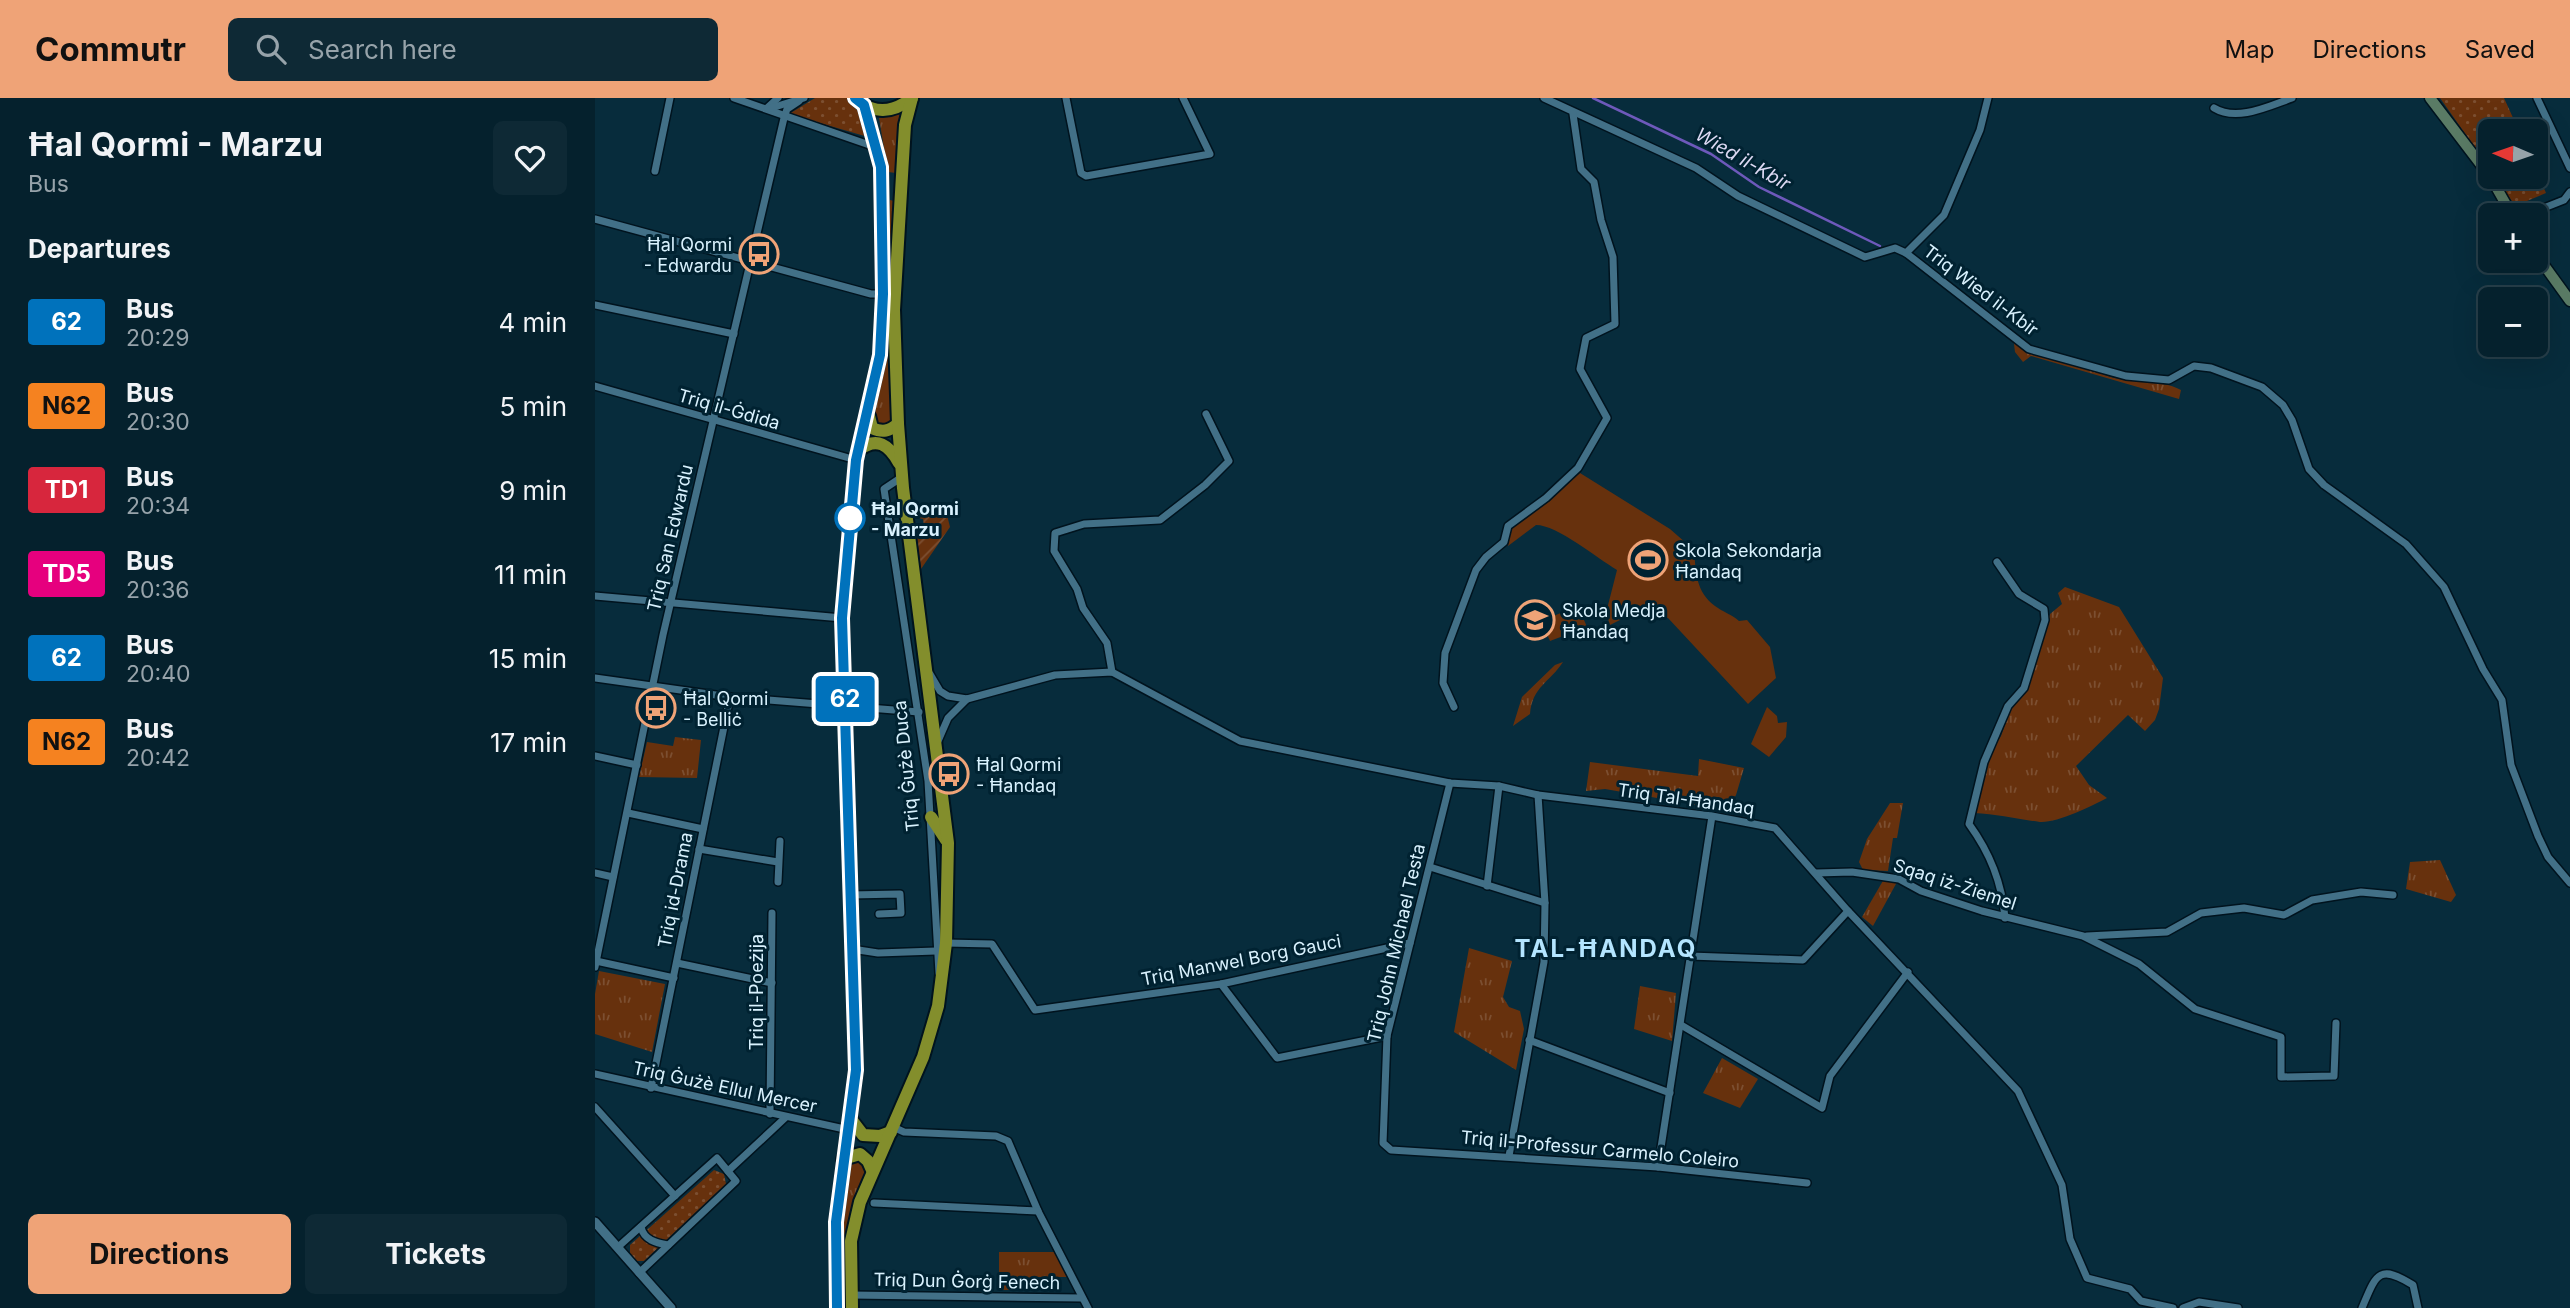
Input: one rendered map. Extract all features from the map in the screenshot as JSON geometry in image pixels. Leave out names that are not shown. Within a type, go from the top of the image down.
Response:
[{"type":"highway","points":[[860,102],[889,110],[912,98]]},
{"type":"highway","name":"Triq Ġużè Duca","points":[[852,1301],[851,1241],[860,1202],[872,1170],[896,1130],[923,1056],[942,980],[941,947],[948,843],[902,472],[894,310],[905,125],[912,98]]},
{"type":"highway","points":[[837,1308],[836,1222],[856,1070],[842,618],[857,455],[869,413],[880,355],[883,294],[883,194],[878,148],[860,102]]},
{"type":"highway","points":[[869,413],[870,423],[878,431],[889,430],[898,424]]},
{"type":"highway","points":[[857,455],[870,443],[881,443],[894,453],[902,472]]},
{"type":"highway","points":[[931,817],[948,843]]},
{"type":"highway","points":[[850,1124],[863,1135],[880,1136],[896,1130]]},
{"type":"highway","points":[[843,1159],[860,1154],[868,1161],[872,1170]]},
{"type":"main road","points":[[2430,98],[2491,178],[2505,203]]},
{"type":"main road","points":[[2548,271],[2570,301]]},
{"type":"street","points":[[655,171],[670,98]]},
{"type":"street","points":[[734,98],[784,118],[878,148]]},
{"type":"street","points":[[766,109],[778,98]]},
{"type":"street","points":[[1066,98],[1081,173],[1086,176],[1210,154],[1183,98]]},
{"type":"street","points":[[1543,98],[1696,169],[1738,196],[1865,257],[1895,248],[1906,253],[1944,215],[1980,130],[1988,98]]},
{"type":"street","points":[[2214,107],[2224,114],[2235,113],[2292,98]]},
{"type":"street","points":[[2537,98],[2570,168]]},
{"type":"street","points":[[766,109],[801,99]]},
{"type":"street","points":[[784,118],[787,109],[801,99]]},
{"type":"street","points":[[1454,707],[1444,682],[1444,653],[1476,570],[1486,557],[1504,542],[1508,526],[1546,498],[1578,468],[1607,418],[1580,369],[1586,338],[1615,324],[1613,257],[1601,220],[1594,182],[1581,169],[1573,114]]},
{"type":"street","name":"Triq San Edwardu","points":[[596,964],[596,951],[628,813],[651,688],[784,118]]},
{"type":"street","points":[[2548,206],[2564,200],[2570,192]]},
{"type":"street","points":[[595,219],[871,294],[883,294]]},
{"type":"street","name":"Triq Wied il-Kbir","points":[[1906,253],[2029,349],[2126,376],[2169,380],[2194,366],[2211,368],[2262,387],[2283,405],[2293,420],[2309,469],[2324,485],[2406,544],[2444,587],[2483,669],[2502,700],[2511,765],[2537,836],[2548,857],[2570,883]]},
{"type":"street","points":[[595,305],[734,334]]},
{"type":"street","name":"Triq il-Ġdida","points":[[595,386],[714,421],[857,455]]},
{"type":"street","points":[[936,747],[949,718],[967,699],[1055,675],[1112,672],[1107,643],[1083,608],[1077,589],[1054,551],[1055,533],[1084,524],[1160,520],[1205,485],[1229,461],[1206,414]]},
{"type":"street","name":"Triq Ġużè Duca","points":[[902,472],[884,489],[919,712],[931,817],[941,947]]},
{"type":"street","points":[[1997,562],[2019,594],[2043,609],[2045,620],[2024,688],[2008,706],[1984,762],[1969,824],[1990,853],[2003,899],[2005,918]]},
{"type":"street","points":[[595,596],[842,618]]},
{"type":"street","points":[[925,660],[940,691],[967,699]]},
{"type":"street","name":"Triq Tal-Ħandaq","points":[[1112,672],[1240,741],[1450,783],[1499,786],[1538,795],[1712,816],[1775,828],[1848,911],[2018,1091],[2062,1185],[2070,1239],[2087,1278],[2130,1289],[2141,1301],[2173,1308]]},
{"type":"street","points":[[595,678],[730,698],[919,712]]},
{"type":"street","name":"Triq id-Drama","points":[[651,1088],[730,698]]},
{"type":"street","points":[[595,756],[637,765]]},
{"type":"street","name":"Triq John Michael Testa","points":[[1391,1150],[1383,1143],[1387,1036],[1450,783]]},
{"type":"street","points":[[1487,886],[1499,786]]},
{"type":"street","points":[[1509,1156],[1544,962],[1545,903],[1538,795]]},
{"type":"street","points":[[628,813],[703,829]]},
{"type":"street","points":[[1658,1167],[1712,816]]},
{"type":"street","points":[[778,882],[780,841]]},
{"type":"street","points":[[699,849],[778,862]]},
{"type":"street","points":[[1430,867],[1545,903]]},
{"type":"street","name":"Sqaq iż-Żiemel","points":[[1816,873],[1852,872],[1899,879],[1921,891],[2005,918],[2083,936]]},
{"type":"street","points":[[595,873],[613,877]]},
{"type":"street","points":[[2083,936],[2167,932],[2201,913],[2244,908],[2284,915],[2312,900],[2361,892],[2393,895]]},
{"type":"street","points":[[850,895],[900,894],[901,914],[879,914]]},
{"type":"street","points":[[1690,956],[1803,960],[1848,911]]},
{"type":"street","name":"Triq il-Poeżija","points":[[770,1114],[772,913]]},
{"type":"street","points":[[2083,936],[2139,964],[2195,1009],[2281,1037],[2281,1077],[2334,1076],[2336,1023]]},
{"type":"street","name":"Triq Manwel Borg Gauci","points":[[941,947],[992,944],[1035,1010],[1221,984],[1410,943]]},
{"type":"street","points":[[852,950],[878,953],[941,947]]},
{"type":"street","points":[[677,963],[772,983]]},
{"type":"street","points":[[596,964],[674,978]]},
{"type":"street","points":[[1681,1025],[1822,1108],[1830,1076],[1908,972]]},
{"type":"street","points":[[1221,984],[1277,1058],[1387,1036]]},
{"type":"street","points":[[1529,1040],[1670,1093]]},
{"type":"street","name":"Triq Ġużè Ellul Mercer","points":[[595,1074],[770,1114],[850,1124]]},
{"type":"street","points":[[595,1107],[675,1196]]},
{"type":"street","points":[[728,1171],[786,1117]]},
{"type":"street","points":[[896,1130],[996,1136],[1008,1141],[1038,1211],[1088,1308]]},
{"type":"street","name":"Triq il-Professur Carmelo Coleiro","points":[[1391,1150],[1658,1167],[1807,1183]]},
{"type":"street","points":[[618,1247],[717,1157],[736,1181],[639,1273]]},
{"type":"street","points":[[874,1203],[1038,1211]]},
{"type":"street","points":[[595,1222],[671,1308]]},
{"type":"street","points":[[641,1227],[643,1233],[654,1242],[668,1245]]},
{"type":"street","points":[[2362,1308],[2374,1280],[2386,1272],[2393,1273],[2413,1285],[2418,1308]]},
{"type":"street","points":[[989,1308],[994,1297]]},
{"type":"street","name":"Triq Dun Ġorġ Fenech","points":[[852,1301],[994,1297],[1082,1298]]},
{"type":"street","points":[[2183,1308],[2199,1302],[2238,1308]]},
{"type":"green space","points":[[815,98],[847,98],[858,110],[868,137],[789,114]]},
{"type":"green space","points":[[2440,98],[2504,98],[2514,119],[2478,119],[2478,152]]},
{"type":"green space","points":[[901,114],[896,173],[888,172],[879,118]]},
{"type":"green space","points":[[2504,189],[2544,189],[2546,193],[2522,203],[2513,203]]},
{"type":"green space","points":[[890,200],[894,201],[888,302],[892,418],[885,426],[876,422],[875,415],[886,342]]},
{"type":"green space","points":[[2013,336],[2025,351],[2056,357],[2115,378],[2172,386],[2181,390],[2179,399],[2031,356],[2023,362],[2015,352]]},
{"type":"green space","name":"Skola Sekondarja Ħandaq","points":[[1580,473],[1670,529],[1694,550],[1698,581],[1704,595],[1715,606],[1739,621],[1747,620],[1770,647],[1776,678],[1748,704],[1668,618],[1638,611],[1610,625],[1606,613],[1617,570],[1577,543],[1555,530],[1536,525],[1508,546],[1511,526]]},
{"type":"green space","points":[[945,507],[950,527],[921,569],[916,531],[924,526],[923,519],[914,517],[914,513]]},
{"type":"green space","points":[[2065,587],[2119,607],[2163,678],[2155,720],[2145,731],[2128,715],[2076,766],[2089,785],[2107,798],[2047,822],[1974,813],[1990,754],[2001,736],[2011,708],[2026,690],[2050,614],[2062,604],[2058,593]]},
{"type":"green space","points":[[1578,606],[1587,627],[1550,641],[1541,621]]},
{"type":"green space","points":[[1563,662],[1534,697],[1530,714],[1513,726],[1522,697],[1555,665]]},
{"type":"green space","points":[[1767,707],[1777,716],[1778,723],[1787,722],[1786,737],[1769,757],[1751,744]]},
{"type":"green space","points":[[675,737],[701,740],[697,778],[639,777],[647,742],[673,746]]},
{"type":"green space","points":[[1699,759],[1744,768],[1736,795],[1729,806],[1715,808],[1605,789],[1586,791],[1590,762],[1698,776]]},
{"type":"green space","points":[[1890,803],[1903,803],[1897,838],[1893,838],[1888,871],[1863,870],[1859,862],[1867,839]]},
{"type":"green space","points":[[2440,860],[2456,895],[2451,902],[2406,889],[2410,862]]},
{"type":"green space","points":[[1884,879],[1897,882],[1873,926],[1862,917]]},
{"type":"green space","points":[[1469,948],[1512,961],[1503,997],[1509,1007],[1520,1011],[1524,1029],[1516,1070],[1454,1032]]},
{"type":"green space","points":[[599,971],[665,984],[652,1052],[595,1034],[595,994]]},
{"type":"green space","points":[[1640,986],[1676,993],[1672,1041],[1634,1029]]},
{"type":"green space","points":[[1722,1058],[1758,1079],[1740,1108],[1703,1093]]},
{"type":"green space","points":[[856,1160],[863,1162],[865,1173],[853,1200],[843,1249],[845,1308],[841,1308],[841,1222],[850,1164]]},
{"type":"green space","points":[[714,1170],[724,1174],[726,1184],[644,1261],[636,1261],[630,1254],[630,1245]]},
{"type":"green space","points":[[999,1252],[1055,1252],[1067,1277],[1034,1277],[1034,1290],[999,1290]]},
{"type":"waterway","name":"Wied il-Kbir","points":[[1593,98],[1711,154],[1759,187],[1880,246]]},
{"type":"bus line","name":"62","points":[[837,1308],[836,1222],[856,1070],[842,618],[856,460],[869,413],[880,355],[883,294],[881,167],[878,148],[864,105],[855,98]]},
{"type":"place","name":"Ħal Qormi - Edwardu","points":[[759,254]]},
{"type":"place","name":"Ħal Qormi - Marzu","points":[[850,518]]},
{"type":"place","name":"Skola Sekondarja Ħandaq","points":[[1648,560]]},
{"type":"place","name":"Skola Medja Ħandaq","points":[[1535,620]]},
{"type":"place","name":"Ħal Qormi - Belliċ","points":[[656,708]]},
{"type":"place","name":"Ħal Qormi - Ħandaq","points":[[949,774]]},
{"type":"district","name":"TAL-ĦANDAQ","points":[[1606,948]]}]
